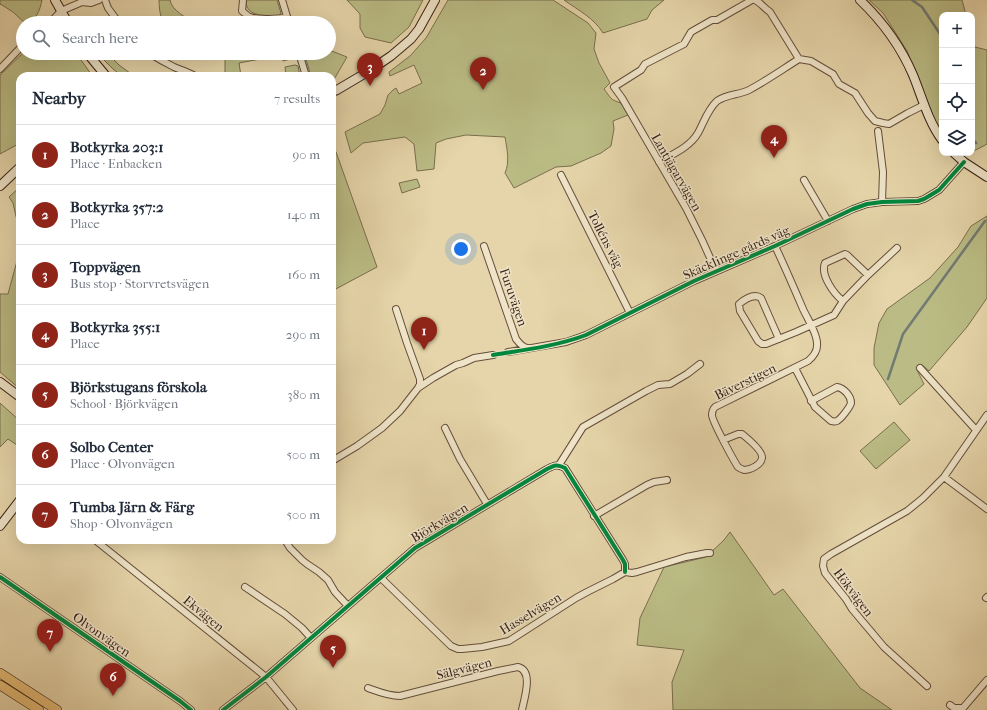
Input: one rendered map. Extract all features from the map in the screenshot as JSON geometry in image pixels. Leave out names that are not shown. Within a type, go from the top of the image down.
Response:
[{"type":"main road","points":[[0,673],[57,710]]},
{"type":"main road","points":[[0,685],[39,710]]},
{"type":"street","points":[[55,0],[63,16]]},
{"type":"street","points":[[56,16],[60,11],[82,2],[91,3],[99,0]]},
{"type":"street","points":[[105,0],[108,8],[114,16]]},
{"type":"street","points":[[242,0],[242,11],[249,16]]},
{"type":"street","points":[[282,0],[287,16]]},
{"type":"street","points":[[336,90],[391,56],[411,39],[419,29],[435,0]]},
{"type":"street","name":"Lantjägarvägen","points":[[716,271],[686,208],[622,98],[614,87],[641,70],[645,64],[684,44],[691,32],[712,20],[717,20],[752,0]]},
{"type":"street","points":[[755,0],[770,12],[799,59]]},
{"type":"street","points":[[860,0],[873,13],[895,42],[912,74],[924,105],[939,136]]},
{"type":"street","points":[[0,69],[16,52]]},
{"type":"street","points":[[659,162],[677,152],[698,134],[712,107],[718,100],[748,90],[799,59],[811,61],[833,74],[839,84],[855,93],[875,121],[883,124],[889,124],[924,105]]},
{"type":"street","points":[[93,60],[103,72]]},
{"type":"street","points":[[162,60],[187,72]]},
{"type":"street","points":[[301,60],[305,72]]},
{"type":"street","points":[[878,131],[882,172],[882,202]]},
{"type":"street","points":[[957,156],[987,177]]},
{"type":"street","name":"Skäcklinge gårds väg","points":[[508,352],[554,345],[575,339],[716,271],[867,204],[918,201],[930,197],[939,190],[964,162]]},
{"type":"street","points":[[0,186],[16,171]]},
{"type":"street","name":"Tolléns väg","points":[[561,175],[630,312]]},
{"type":"street","points":[[804,180],[828,221]]},
{"type":"street","name":"Furuvägen","points":[[484,246],[516,339],[525,348],[530,349]]},
{"type":"street","name":"Bäverstigen","points":[[723,440],[738,434],[742,434],[762,454],[761,462],[754,467],[747,469],[741,469],[737,465],[723,440],[712,417],[713,410],[716,407],[808,361],[817,351],[817,340],[811,325],[775,246]]},
{"type":"street","name":"Bäverstigen","points":[[779,339],[761,298],[755,296],[739,304],[740,311],[759,343],[766,344],[779,339],[834,315],[844,301],[868,275],[897,248]]},
{"type":"street","points":[[844,301],[835,293],[829,282],[823,268],[825,263],[845,254],[868,275]]},
{"type":"street","points":[[396,308],[420,379],[418,388]]},
{"type":"street","points":[[336,459],[382,428],[400,410],[418,388],[433,378],[456,365],[474,358],[493,354]]},
{"type":"street","points":[[625,572],[625,564],[623,560],[565,468],[559,465],[583,427],[658,385],[670,384],[700,364]]},
{"type":"street","name":"Bäverstigen","points":[[795,368],[811,401],[815,407],[831,421],[834,422],[841,418],[851,403],[846,391],[840,387],[837,387],[811,401]]},
{"type":"street","points":[[920,368],[976,430]]},
{"type":"street","points":[[0,382],[16,394]]},
{"type":"street","name":"Hökvägen","points":[[927,686],[876,639],[825,573],[823,566],[824,559],[830,554],[907,511],[923,498],[944,477],[987,415]]},
{"type":"street","name":"Björkvägen","points":[[445,428],[460,459],[487,504]]},
{"type":"street","name":"Björkvägen","points":[[223,710],[266,677],[415,548],[547,469],[555,465],[559,465]]},
{"type":"street","points":[[944,477],[987,510]]},
{"type":"street","points":[[594,516],[647,484],[667,480]]},
{"type":"street","points":[[0,526],[16,505]]},
{"type":"street","name":"Ekvägen","points":[[100,544],[266,677],[293,710]]},
{"type":"street","points":[[288,544],[302,560],[328,580],[335,592],[348,606]]},
{"type":"street","name":"Hasselvägen","points":[[381,578],[451,646],[462,649],[509,641],[576,598],[625,572],[637,572],[686,557],[710,553]]},
{"type":"street","name":"Olvonvägen","points":[[0,577],[180,701],[190,710]]},
{"type":"street","points":[[245,587],[290,618],[311,638]]},
{"type":"street","name":"Sälgvägen","points":[[368,688],[391,696],[400,696],[498,671],[521,667],[527,676],[522,710]]},
{"type":"street","points":[[950,705],[954,708],[963,708],[987,680]]},
{"type":"green space","points":[[0,0],[42,0],[36,16],[17,16],[0,4]]},
{"type":"green space","points":[[159,0],[170,0],[176,11],[183,16],[161,16]]},
{"type":"green space","points":[[246,0],[277,0],[281,13],[279,16],[253,13],[249,10]]},
{"type":"green space","points":[[347,0],[423,0],[409,27],[391,43],[365,37],[360,28],[360,14]]},
{"type":"green space","points":[[448,0],[553,0],[588,23],[596,33],[594,49],[599,63],[610,83],[604,89],[614,101],[621,103],[628,115],[613,121],[614,129],[611,146],[601,153],[571,166],[556,167],[514,188],[505,173],[508,160],[505,137],[466,135],[446,139],[436,143],[434,169],[417,171],[414,144],[405,137],[363,143],[351,153],[345,132],[380,114],[388,95],[396,88],[399,94],[422,83],[414,65],[390,76],[389,72],[410,56],[426,38]]},
{"type":"green space","points":[[564,0],[664,0],[652,10],[647,19],[603,33],[595,23]]},
{"type":"green space","points":[[869,0],[962,0],[965,12],[939,12],[939,129],[907,51],[883,13]]},
{"type":"green space","points":[[975,47],[987,50],[987,144],[975,150]]},
{"type":"green space","points":[[336,53],[347,57],[336,76],[336,72],[310,72],[306,60],[336,60]]},
{"type":"green space","points":[[16,60],[81,60],[90,72],[16,72],[16,145],[0,154],[0,75]]},
{"type":"green space","points":[[104,60],[114,60],[129,72],[117,72]]},
{"type":"green space","points":[[225,60],[255,60],[239,63],[240,72],[225,72]]},
{"type":"green space","points":[[295,65],[298,66],[299,72],[286,72],[285,67]]},
{"type":"green space","points":[[336,152],[377,267],[336,289]]},
{"type":"green space","points":[[417,179],[420,187],[402,193],[399,183]]},
{"type":"green space","points":[[16,191],[16,216],[13,203],[9,197]]},
{"type":"green space","points":[[987,216],[987,298],[967,327],[929,371],[921,364],[917,370],[924,384],[900,405],[874,365],[874,348],[879,323],[887,309],[930,278],[958,247],[971,226]]},
{"type":"green space","points":[[16,265],[16,386],[0,372],[0,294],[8,294]]},
{"type":"green space","points":[[0,403],[16,417],[16,444],[8,439],[0,447]]},
{"type":"green space","points":[[894,422],[910,440],[876,469],[860,451]]},
{"type":"green space","points":[[730,532],[774,595],[783,589],[860,688],[892,710],[673,710],[672,682],[684,650],[637,645],[640,618],[664,567],[706,557],[724,540]]},
{"type":"waterway","points":[[912,0],[922,7],[939,32]]},
{"type":"waterway","points":[[888,379],[903,334],[985,221]]},
{"type":"cycle path","points":[[493,355],[552,345],[586,335],[694,281],[775,246],[853,209],[867,204],[918,201],[924,199],[939,190],[964,162]]},
{"type":"cycle path","points":[[223,710],[266,677],[415,548],[554,466],[565,468],[623,560],[625,564],[625,572]]},
{"type":"cycle path","points":[[0,577],[191,710]]},
{"type":"place","name":"Toppvägen","points":[[370,86]]},
{"type":"place","name":"Botkyrka 357:2","points":[[483,90]]},
{"type":"place","name":"Botkyrka 355:1","points":[[774,158]]},
{"type":"place","name":"Botkyrka 203:1","points":[[424,350]]},
{"type":"place","name":"Tumba Järn & Färg","points":[[50,652]]},
{"type":"place","name":"Björkstugans förskola","points":[[333,668]]},
{"type":"place","name":"Solbo Center","points":[[113,696]]}]
